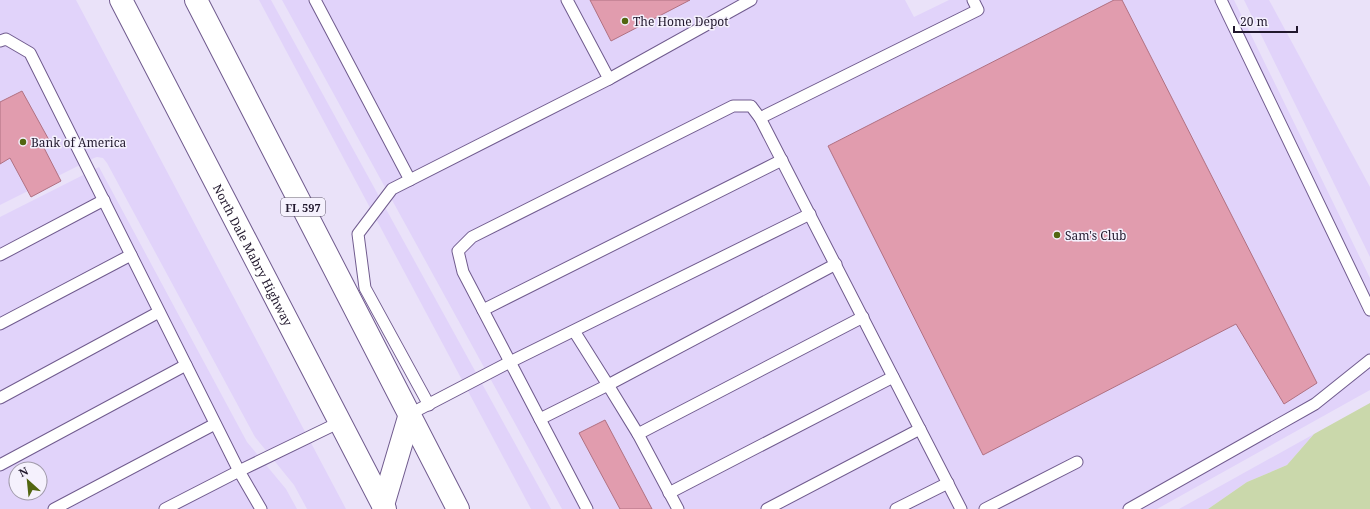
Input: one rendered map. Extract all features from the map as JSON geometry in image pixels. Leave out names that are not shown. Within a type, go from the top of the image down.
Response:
[{"type":"main road","name":"North Dale Mabry Highway","points":[[121,0],[384,507]]},
{"type":"main road","name":"FL 597","points":[[196,0],[420,410],[458,509]]},
{"type":"main road","points":[[384,507],[420,410]]},
{"type":"lane","points":[[314,0],[410,180]]},
{"type":"lane","points":[[567,0],[609,79]]},
{"type":"lane","points":[[752,0],[609,79],[392,189],[358,234],[365,288],[420,410],[510,362],[810,214]]},
{"type":"lane","points":[[760,118],[978,10],[972,0]]},
{"type":"lane","points":[[1221,0],[1370,310]]},
{"type":"lane","points":[[0,41],[6,39],[30,53],[239,471],[261,509]]},
{"type":"lane","points":[[587,509],[463,272],[458,251],[472,237],[733,106],[751,106],[760,118],[962,509]]},
{"type":"lane","points":[[483,310],[782,160]]},
{"type":"lane","points":[[0,255],[104,200]]},
{"type":"lane","points":[[0,324],[131,255]]},
{"type":"lane","points":[[540,419],[608,385],[836,264]]},
{"type":"lane","points":[[0,398],[159,312]]},
{"type":"lane","points":[[638,434],[862,317]]},
{"type":"lane","points":[[574,331],[638,434],[678,509]]},
{"type":"lane","points":[[1129,509],[1315,404],[1370,360]]},
{"type":"lane","points":[[0,465],[186,365]]},
{"type":"lane","points":[[670,493],[893,377]]},
{"type":"lane","points":[[165,509],[340,422]]},
{"type":"lane","points":[[54,509],[216,424]]},
{"type":"lane","points":[[767,509],[788,504],[920,429]]},
{"type":"lane","points":[[985,509],[1077,462]]},
{"type":"lane","points":[[896,509],[948,483]]},
{"type":"shaded area","points":[[0,0],[76,0],[346,509],[307,509],[294,485],[255,437],[103,158],[94,158],[0,205]]},
{"type":"shaded area","points":[[259,0],[271,0],[551,509],[531,509]]},
{"type":"shaded area","points":[[282,0],[905,0],[914,17],[949,0],[1234,0],[1370,278],[1370,390],[1157,509],[562,509]]},
{"type":"shaded area","points":[[1244,0],[1269,0],[1370,187],[1370,257]]},
{"type":"shaded area","points":[[99,167],[247,442],[286,489],[297,509],[0,509],[0,217]]},
{"type":"shaded area","points":[[1314,434],[1287,465],[1247,482],[1208,509],[1179,509]]},
{"type":"green space","points":[[1370,403],[1370,509],[1208,509],[1247,482],[1287,465],[1314,434]]},
{"type":"building","name":"The Home Depot","points":[[590,0],[690,0],[611,41]]},
{"type":"building","name":"Sam's Club","points":[[1114,0],[1122,0],[1317,383],[1284,404],[1236,324],[983,455],[828,146]]},
{"type":"building","name":"Bank of America","points":[[22,91],[49,140],[42,144],[61,181],[31,197],[10,158],[0,164],[0,102]]},
{"type":"building","points":[[605,420],[652,509],[620,509],[579,433]]},
{"type":"place","name":"The Home Depot","points":[[625,21]]},
{"type":"place","name":"Bank of America","points":[[23,142]]},
{"type":"place","name":"Sam's Club","points":[[1057,235]]}]
